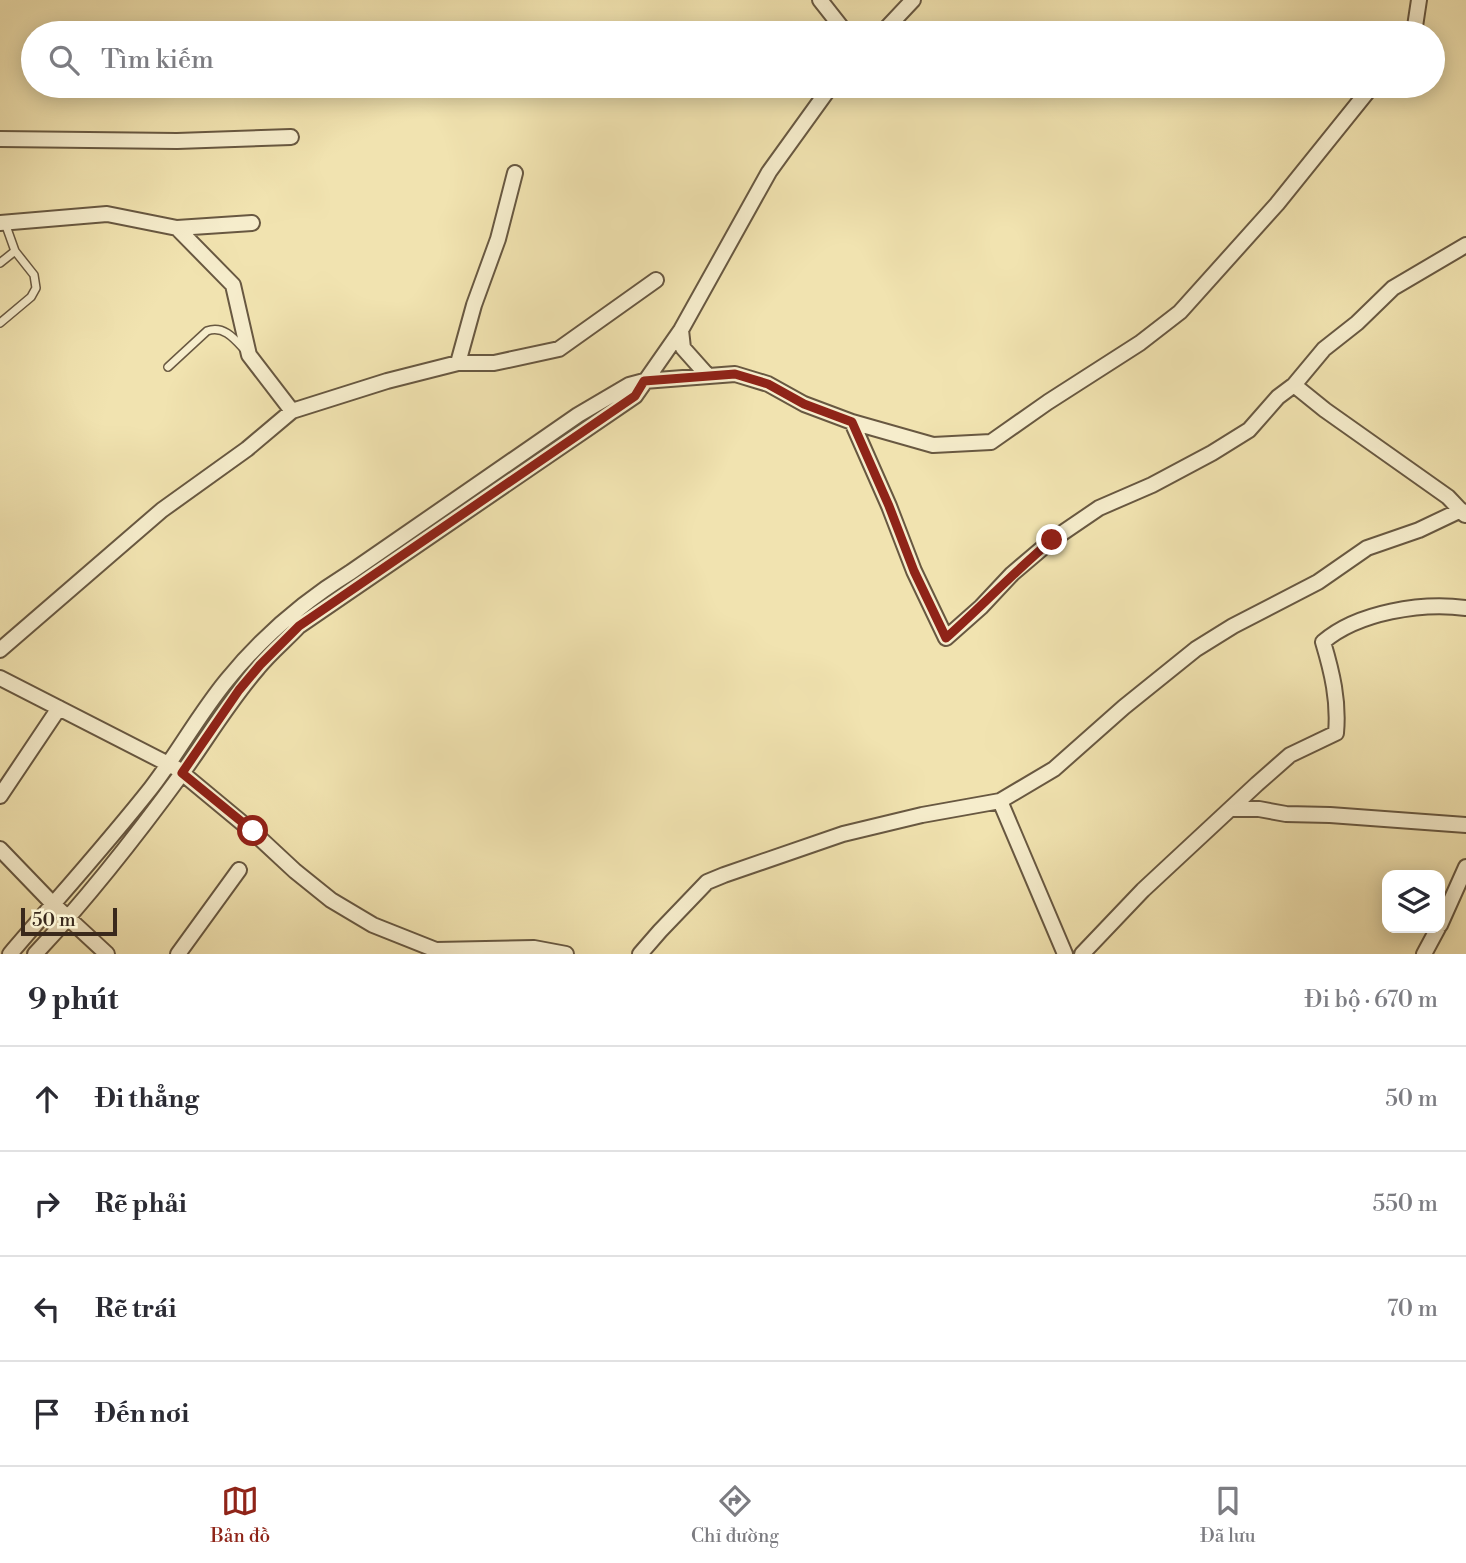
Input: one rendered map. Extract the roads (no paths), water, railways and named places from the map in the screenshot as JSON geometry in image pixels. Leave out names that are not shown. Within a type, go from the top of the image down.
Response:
[{"type":"street","points":[[820,0],[837,21]]},
{"type":"street","points":[[893,21],[912,0]]},
{"type":"street","points":[[1416,21],[1419,0]]},
{"type":"street","points":[[35,954],[69,918],[182,773],[239,690],[299,626],[635,396],[681,330],[769,172],[822,98]]},
{"type":"street","points":[[10,954],[169,764],[226,681],[257,646],[320,591],[578,415],[629,385],[644,381],[735,374],[768,384],[804,404],[852,422],[933,444],[991,442],[1140,343],[1180,312],[1277,204],[1362,98]]},
{"type":"street","points":[[0,139],[177,141],[291,137]]},
{"type":"street","points":[[458,363],[474,305],[498,239],[515,173]]},
{"type":"street","points":[[2,223],[107,214],[177,228],[252,223]]},
{"type":"street","points":[[177,228],[233,285],[249,355],[292,411]]},
{"type":"street","points":[[852,422],[914,571],[946,638],[981,607],[1012,574],[1052,540],[1099,508],[1152,485],[1250,430],[1278,397],[1294,385],[1324,349],[1357,323],[1393,288],[1466,245]]},
{"type":"street","points":[[0,650],[162,510],[247,449],[292,411],[387,381],[458,363],[494,363],[559,349],[656,280]]},
{"type":"street","points":[[681,330],[683,348],[708,376]]},
{"type":"street","points":[[640,954],[707,883],[724,875],[843,834],[922,815],[1000,801],[1054,769],[1124,707],[1196,649],[1233,626],[1318,582],[1367,548],[1463,513],[1448,497],[1294,385]]},
{"type":"street","points":[[1082,954],[1143,890],[1290,755],[1336,733],[1338,712],[1323,642],[1335,632],[1396,609],[1428,606],[1466,608]]},
{"type":"street","points":[[0,678],[169,764],[253,831],[331,900],[373,925],[436,950],[459,952],[534,948],[566,954]]},
{"type":"street","points":[[226,681],[239,690]]},
{"type":"street","points":[[0,796],[59,708]]},
{"type":"street","points":[[1000,801],[1065,954]]},
{"type":"street","points":[[1230,809],[1466,825]]},
{"type":"street","points":[[0,849],[53,904],[107,954]]},
{"type":"street","points":[[1445,913],[1466,867]]},
{"type":"street","points":[[178,954],[239,870]]},
{"type":"street","points":[[1424,954],[1435,933]]},
{"type":"lane","points":[[0,323],[31,297],[36,288],[34,275],[15,251],[2,223]]},
{"type":"lane","points":[[0,263],[15,251]]},
{"type":"lane","points":[[168,367],[207,331],[214,328],[229,333],[249,355]]}]
